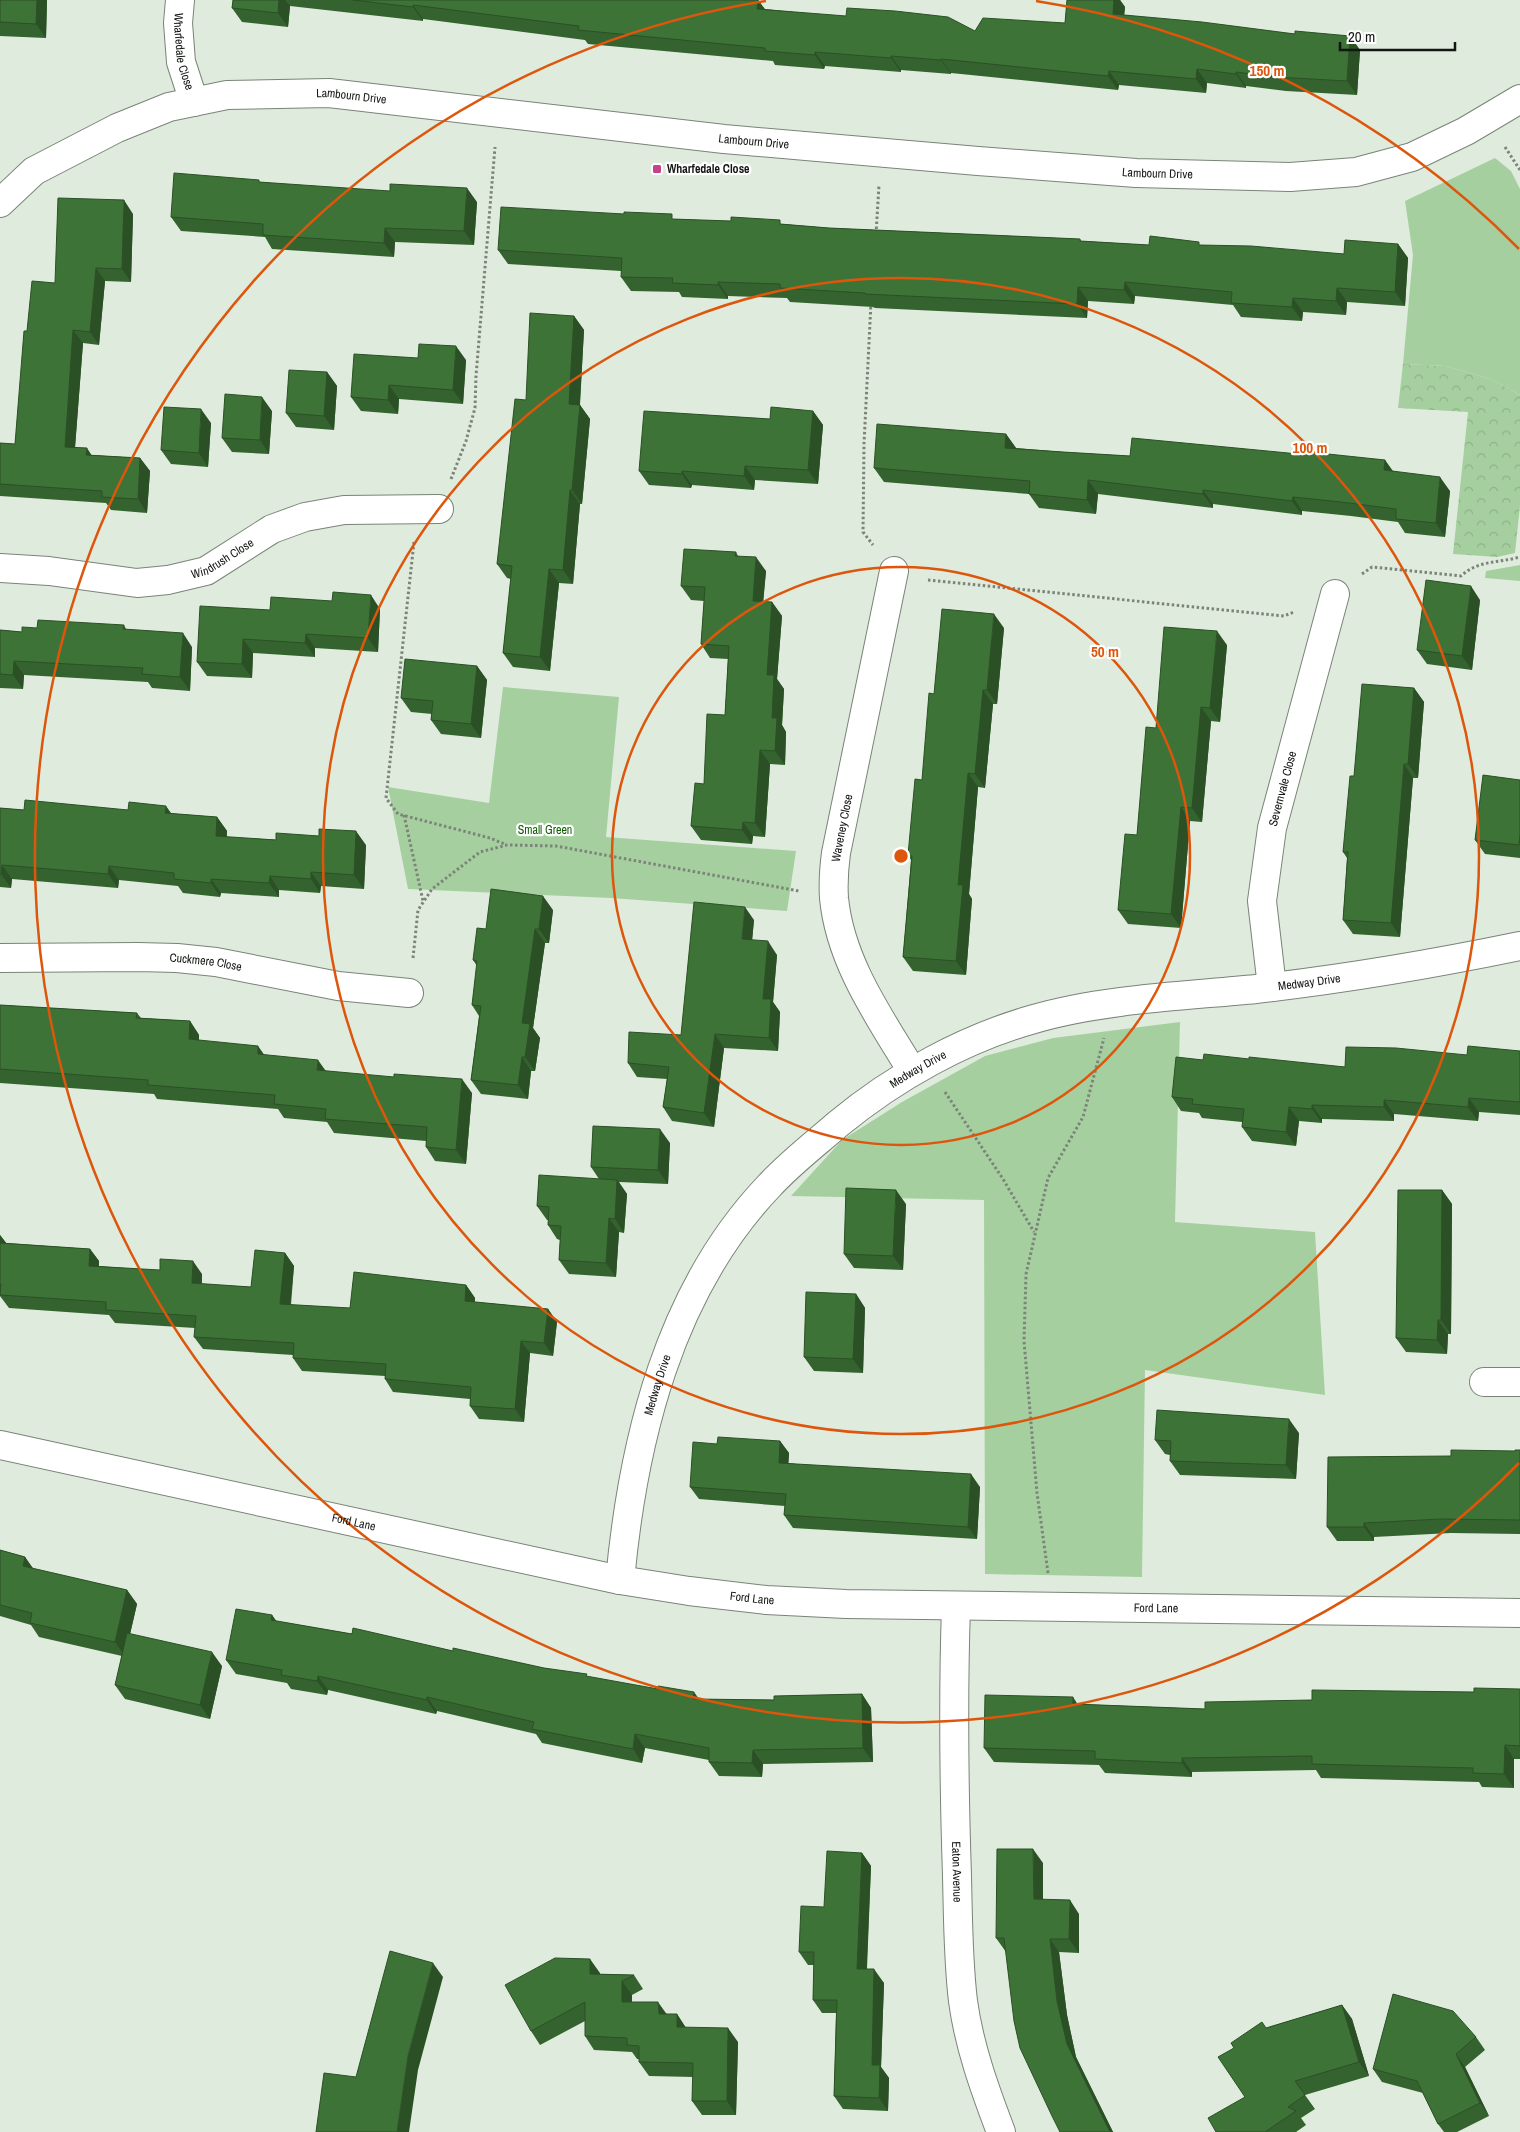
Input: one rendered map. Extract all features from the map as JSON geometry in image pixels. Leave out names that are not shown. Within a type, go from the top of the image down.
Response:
[{"type":"street","name":"Wharfedale Close","points":[[180,0],[178,23],[181,62],[194,102]]},
{"type":"street","name":"Lambourn Drive","points":[[0,203],[34,171],[118,128],[169,108],[227,96],[329,93],[724,139],[1136,173],[1290,176],[1356,172],[1412,157],[1466,131],[1520,99]]},
{"type":"street","name":"Windrush Close","points":[[0,568],[49,571],[136,583],[168,580],[206,571],[272,529],[305,517],[344,510],[428,509]]},
{"type":"street","name":"Waveney Close","points":[[894,571],[836,853],[834,898],[842,936],[853,968],[876,1012],[920,1067]]},
{"type":"street","name":"Severnvale Close","points":[[1272,987],[1262,900],[1272,828],[1335,594]]},
{"type":"street","name":"Medway Drive","points":[[620,1580],[625,1522],[650,1403],[680,1322],[706,1272],[735,1227],[768,1187],[810,1148],[858,1108],[920,1067],[996,1032],[1035,1019],[1106,1005],[1272,987],[1436,962],[1520,946]]},
{"type":"street","name":"Cuckmere Close","points":[[0,958],[138,956],[177,958],[216,962],[338,986],[409,993]]},
{"type":"street","points":[[1484,1382],[1520,1382]]},
{"type":"street","name":"Ford Lane","points":[[0,1445],[620,1580],[689,1592],[766,1600],[956,1606],[1520,1613]]},
{"type":"street","name":"Eaton Avenue","points":[[956,1606],[954,1684],[955,1821],[963,2002],[979,2073],[1001,2132]]},
{"type":"path","points":[[498,112],[476,366],[475,408],[466,440],[428,509],[386,798],[398,814],[490,838],[507,845]]},
{"type":"path","points":[[876,237],[882,152]]},
{"type":"path","points":[[872,294],[864,444],[863,532],[894,571],[918,579],[1284,616],[1335,594],[1372,567],[1462,576],[1469,568],[1484,563],[1520,557]]},
{"type":"path","points":[[404,815],[424,902]]},
{"type":"path","points":[[409,993],[418,910],[432,888],[480,852],[507,845],[556,846],[834,898]]},
{"type":"path","points":[[1051,1607],[1037,1493],[1024,1341],[1026,1274],[1034,1232],[1048,1178],[1083,1117],[1104,1040],[1106,1005]]},
{"type":"path","points":[[920,1067],[988,1155],[1034,1232]]},
{"type":"green space","points":[[1495,158],[1511,171],[1520,189],[1520,395],[1493,380],[1446,366],[1403,364],[1413,255],[1405,201]]},
{"type":"green space","points":[[1403,364],[1446,366],[1493,380],[1520,395],[1520,506],[1515,553],[1497,557],[1453,554],[1468,412],[1398,408]]},
{"type":"green space","points":[[1520,565],[1520,581],[1485,578],[1486,571]]},
{"type":"green space","name":"Small Green","points":[[503,687],[619,697],[606,837],[796,851],[787,911],[611,898],[408,889],[388,787],[489,803]]},
{"type":"green space","points":[[1180,1022],[1175,1222],[1315,1232],[1325,1395],[1145,1370],[1142,1577],[985,1574],[984,1200],[791,1196],[842,1140],[902,1102],[985,1056],[1053,1038]]},
{"type":"building","points":[[0,0],[37,0],[36,24],[0,22]]},
{"type":"building","points":[[233,0],[279,0],[278,13],[232,8]]},
{"type":"building","points":[[353,0],[758,0],[757,9],[846,16],[847,8],[948,17],[975,31],[983,18],[1065,23],[1067,0],[1114,0],[1113,14],[1202,22],[1295,34],[1295,31],[1350,36],[1347,81],[1276,77],[1236,72],[1236,74],[1197,69],[1196,79],[1109,71],[1108,76],[941,59],[891,56],[891,58],[815,52],[815,55],[765,51],[765,48],[578,30],[579,26],[413,5],[413,7]]},
{"type":"building","points":[[174,173],[259,180],[259,182],[390,191],[390,184],[467,188],[464,231],[385,228],[384,243],[263,235],[263,224],[171,217]]},
{"type":"building","points":[[58,198],[124,200],[122,269],[96,268],[90,332],[73,330],[65,447],[87,448],[86,455],[140,458],[138,499],[102,497],[102,491],[0,484],[0,443],[15,444],[24,331],[27,331],[32,281],[55,283]]},
{"type":"building","points":[[501,207],[624,214],[624,212],[672,214],[672,219],[731,221],[731,217],[780,220],[780,224],[829,228],[1080,239],[1080,241],[1149,245],[1150,236],[1199,242],[1199,245],[1251,246],[1344,254],[1345,240],[1398,244],[1395,292],[1337,288],[1336,301],[1293,298],[1292,307],[1231,303],[1232,292],[1125,282],[1124,290],[1078,287],[1077,304],[865,294],[780,288],[780,284],[718,282],[718,285],[672,283],[673,278],[621,277],[622,258],[498,250]]},
{"type":"building","points":[[530,313],[574,316],[569,404],[580,405],[563,570],[549,569],[540,657],[503,653],[512,566],[497,564],[515,399],[526,400]]},
{"type":"building","points":[[419,344],[456,346],[453,390],[389,385],[388,400],[351,397],[354,354],[418,358]]},
{"type":"building","points":[[289,370],[327,372],[324,416],[286,413]]},
{"type":"building","points":[[225,394],[262,397],[260,440],[222,438]]},
{"type":"building","points":[[164,407],[201,409],[199,453],[161,450]]},
{"type":"building","points":[[771,407],[813,411],[808,470],[745,466],[744,476],[682,471],[682,474],[639,471],[644,411],[770,419]]},
{"type":"building","points":[[877,424],[1006,434],[1005,448],[1130,456],[1132,438],[1309,455],[1309,452],[1385,460],[1384,470],[1440,477],[1436,523],[1396,519],[1396,509],[1293,497],[1292,501],[1203,490],[1203,494],[1088,480],[1087,500],[1029,494],[1030,481],[874,468]]},
{"type":"building","points":[[684,549],[736,552],[735,556],[756,557],[753,601],[772,602],[767,675],[774,675],[772,718],[777,718],[775,751],[760,750],[755,823],[743,822],[742,830],[691,826],[695,783],[704,784],[707,714],[725,715],[729,646],[701,644],[705,587],[681,586]]},
{"type":"building","points":[[1426,580],[1471,586],[1462,656],[1417,650]]},
{"type":"building","points":[[333,592],[371,595],[368,638],[306,634],[305,643],[243,639],[242,664],[197,662],[200,606],[270,610],[271,597],[332,601]]},
{"type":"building","points":[[942,609],[994,614],[987,690],[983,690],[975,774],[968,773],[958,885],[963,885],[956,961],[903,957],[912,856],[908,855],[915,779],[922,780],[929,693],[934,694]]},
{"type":"building","points":[[38,620],[124,625],[123,629],[183,633],[180,677],[142,674],[143,668],[14,661],[13,675],[0,674],[0,630],[22,632],[22,627],[37,628]]},
{"type":"building","points":[[1164,627],[1217,631],[1210,708],[1201,707],[1192,808],[1181,807],[1171,914],[1118,910],[1125,834],[1137,835],[1146,727],[1156,728]]},
{"type":"building","points":[[405,659],[477,666],[471,724],[431,720],[433,701],[401,698]]},
{"type":"building","points":[[1362,684],[1414,688],[1408,764],[1404,764],[1391,923],[1343,920],[1348,852],[1343,852],[1350,776],[1354,776]]},
{"type":"building","points":[[1483,775],[1520,780],[1519,845],[1475,840]]},
{"type":"building","points":[[25,800],[128,810],[129,802],[166,806],[165,813],[217,817],[216,836],[276,840],[276,833],[319,836],[319,829],[356,831],[354,875],[311,872],[311,879],[270,876],[269,883],[211,879],[211,883],[174,879],[174,873],[109,866],[108,874],[2,865],[0,874],[0,808],[24,810]]},
{"type":"building","points":[[491,889],[543,896],[539,929],[535,929],[522,1023],[530,1024],[518,1085],[471,1080],[481,1006],[472,1005],[477,961],[473,960],[477,928],[486,929]]},
{"type":"building","points":[[694,902],[745,907],[742,939],[768,941],[763,999],[771,999],[769,1038],[715,1034],[704,1113],[663,1107],[669,1067],[628,1063],[629,1032],[681,1035]]},
{"type":"building","points":[[0,1005],[137,1013],[136,1018],[190,1021],[189,1039],[258,1046],[258,1054],[318,1060],[317,1070],[394,1077],[394,1074],[462,1079],[456,1150],[426,1147],[427,1127],[325,1119],[326,1109],[274,1104],[275,1095],[148,1085],[148,1080],[0,1069]]},
{"type":"building","points":[[1468,1046],[1520,1051],[1520,1102],[1469,1098],[1468,1107],[1384,1100],[1384,1107],[1312,1105],[1312,1109],[1289,1107],[1286,1132],[1242,1127],[1244,1109],[1192,1104],[1193,1099],[1172,1097],[1176,1057],[1203,1060],[1204,1054],[1345,1067],[1346,1047],[1396,1048],[1467,1055]]},
{"type":"building","points":[[593,1126],[660,1129],[658,1170],[591,1167]]},
{"type":"building","points":[[539,1175],[617,1180],[615,1219],[609,1218],[606,1263],[559,1260],[561,1226],[548,1225],[549,1207],[537,1206]]},
{"type":"building","points":[[846,1188],[896,1190],[893,1256],[844,1254]]},
{"type":"building","points":[[1398,1190],[1442,1190],[1441,1320],[1438,1320],[1437,1340],[1396,1338]]},
{"type":"building","points":[[0,1243],[90,1249],[89,1266],[160,1270],[160,1259],[193,1261],[192,1283],[251,1287],[255,1250],[285,1253],[280,1304],[350,1308],[354,1272],[466,1285],[465,1301],[548,1309],[544,1343],[521,1341],[515,1409],[470,1406],[471,1387],[385,1379],[386,1364],[293,1358],[294,1343],[194,1337],[196,1316],[106,1310],[106,1302],[0,1295]]},
{"type":"building","points":[[806,1292],[856,1294],[853,1359],[804,1357]]},
{"type":"building","points":[[1157,1410],[1289,1419],[1286,1465],[1170,1461],[1171,1441],[1155,1440]]},
{"type":"building","points":[[718,1437],[780,1441],[779,1463],[971,1474],[968,1527],[784,1515],[786,1494],[690,1487],[693,1442],[717,1444]]},
{"type":"building","points":[[1451,1450],[1520,1450],[1520,1520],[1441,1519],[1364,1523],[1364,1527],[1327,1527],[1328,1457],[1451,1456]]},
{"type":"building","points":[[0,1550],[25,1557],[23,1566],[127,1590],[115,1642],[30,1623],[32,1613],[0,1605]]},
{"type":"building","points":[[236,1609],[272,1615],[271,1620],[352,1634],[353,1628],[453,1651],[453,1648],[544,1668],[587,1674],[586,1676],[658,1689],[658,1686],[694,1692],[693,1699],[774,1700],[774,1696],[862,1694],[863,1748],[753,1750],[752,1763],[709,1762],[709,1748],[635,1734],[633,1749],[532,1729],[534,1722],[427,1697],[427,1700],[318,1676],[317,1681],[281,1675],[282,1670],[226,1660]]},
{"type":"building","points":[[127,1633],[212,1652],[200,1705],[115,1685]]},
{"type":"building","points":[[1474,1688],[1520,1689],[1520,1746],[1505,1745],[1504,1774],[1473,1773],[1473,1768],[1312,1764],[1312,1756],[1182,1758],[1182,1763],[1095,1759],[1095,1751],[984,1748],[985,1695],[1073,1697],[1073,1704],[1205,1709],[1205,1702],[1312,1700],[1312,1690],[1474,1692]]},
{"type":"building","points":[[997,1849],[1033,1849],[1034,1899],[1070,1900],[1069,1939],[1050,1939],[1057,2001],[1067,2044],[1110,2132],[1060,2132],[1020,2048],[1014,2021],[1004,1938],[996,1938]]},
{"type":"building","points":[[827,1851],[862,1853],[857,1969],[874,1969],[872,2065],[880,2065],[879,2098],[834,2096],[837,2000],[813,2000],[814,1952],[799,1952],[801,1906],[824,1907]]},
{"type":"building","points":[[390,1951],[433,1963],[408,2056],[397,2132],[316,2132],[324,2073],[356,2077]]},
{"type":"building","points":[[555,1958],[590,1959],[590,1974],[634,1975],[622,1981],[622,2002],[658,2002],[659,2014],[677,2014],[677,2027],[728,2028],[727,2101],[692,2101],[693,2063],[639,2062],[639,2046],[627,2045],[627,2038],[585,2036],[585,2002],[531,2031],[505,1985]]},
{"type":"building","points":[[1393,1994],[1453,2011],[1476,2037],[1456,2054],[1480,2103],[1438,2124],[1417,2081],[1373,2069]]},
{"type":"building","points":[[1342,2005],[1359,2062],[1295,2081],[1305,2095],[1288,2107],[1296,2111],[1265,2132],[1216,2132],[1208,2118],[1245,2097],[1218,2057],[1234,2048],[1231,2043],[1262,2022],[1266,2028]]},
{"type":"place","name":"Wharfedale Close","points":[[657,169]]}]
